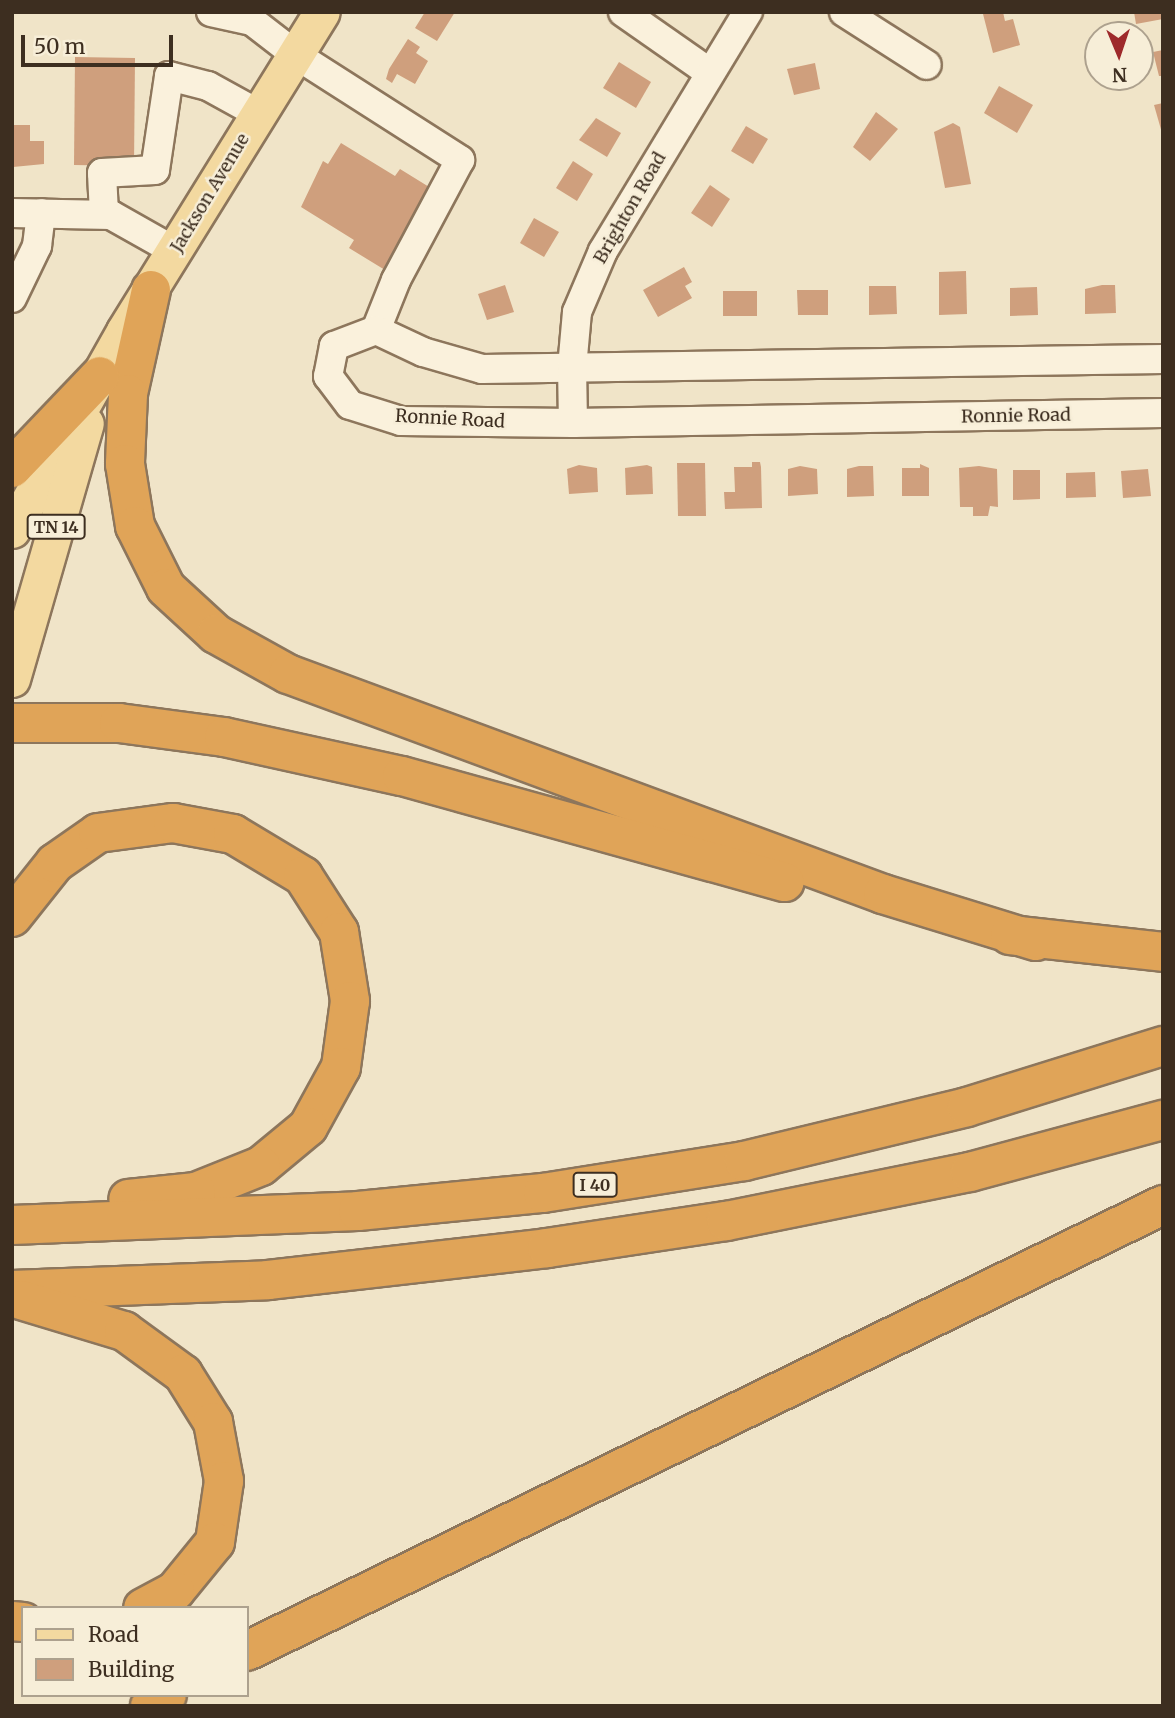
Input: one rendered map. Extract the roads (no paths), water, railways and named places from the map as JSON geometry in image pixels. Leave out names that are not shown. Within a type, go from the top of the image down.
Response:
[{"type":"highway","points":[[151,290],[128,394],[125,464],[135,526],[166,588],[216,634],[301,679],[883,894],[1036,941]]},
{"type":"highway","points":[[12,468],[100,376]]},
{"type":"highway","points":[[12,723],[68,720],[224,737],[402,776],[883,909],[1036,941],[1163,952]]},
{"type":"highway","points":[[12,917],[55,863],[99,834],[173,823],[233,834],[303,876],[339,932],[350,1002],[341,1067],[308,1127],[261,1166],[196,1192],[96,1203],[24,1224]]},
{"type":"highway","name":"I 40","points":[[24,1224],[358,1211],[569,1189],[744,1161],[902,1123],[967,1107],[1163,1046]]},
{"type":"highway","points":[[12,1290],[268,1280],[548,1248],[726,1221],[970,1172],[1163,1119]]},
{"type":"highway","points":[[248,1651],[1163,1205]]},
{"type":"highway","points":[[12,1298],[124,1331],[183,1374],[213,1422],[224,1481],[215,1542],[175,1591],[147,1606]]},
{"type":"main road","name":"Jackson Avenue","points":[[12,530],[174,251],[322,12]]},
{"type":"main road","name":"Jackson Avenue","points":[[12,679],[100,376]]},
{"type":"street","points":[[623,12],[710,73]]},
{"type":"street","name":"Brighton Road","points":[[573,424],[572,368],[577,312],[603,251],[748,12]]},
{"type":"street","points":[[844,12],[927,65]]},
{"type":"street","points":[[238,15],[460,160],[450,187],[396,280],[376,331],[423,352],[482,369],[1163,359]]},
{"type":"street","points":[[104,215],[102,173],[155,170],[169,76],[208,86],[259,114]]},
{"type":"street","points":[[12,213],[104,215],[174,251]]},
{"type":"street","points":[[12,298],[37,246],[41,213]]},
{"type":"street","name":"Ronnie Road","points":[[376,331],[334,346],[328,376],[350,405],[401,421],[573,424],[1163,413]]}]
